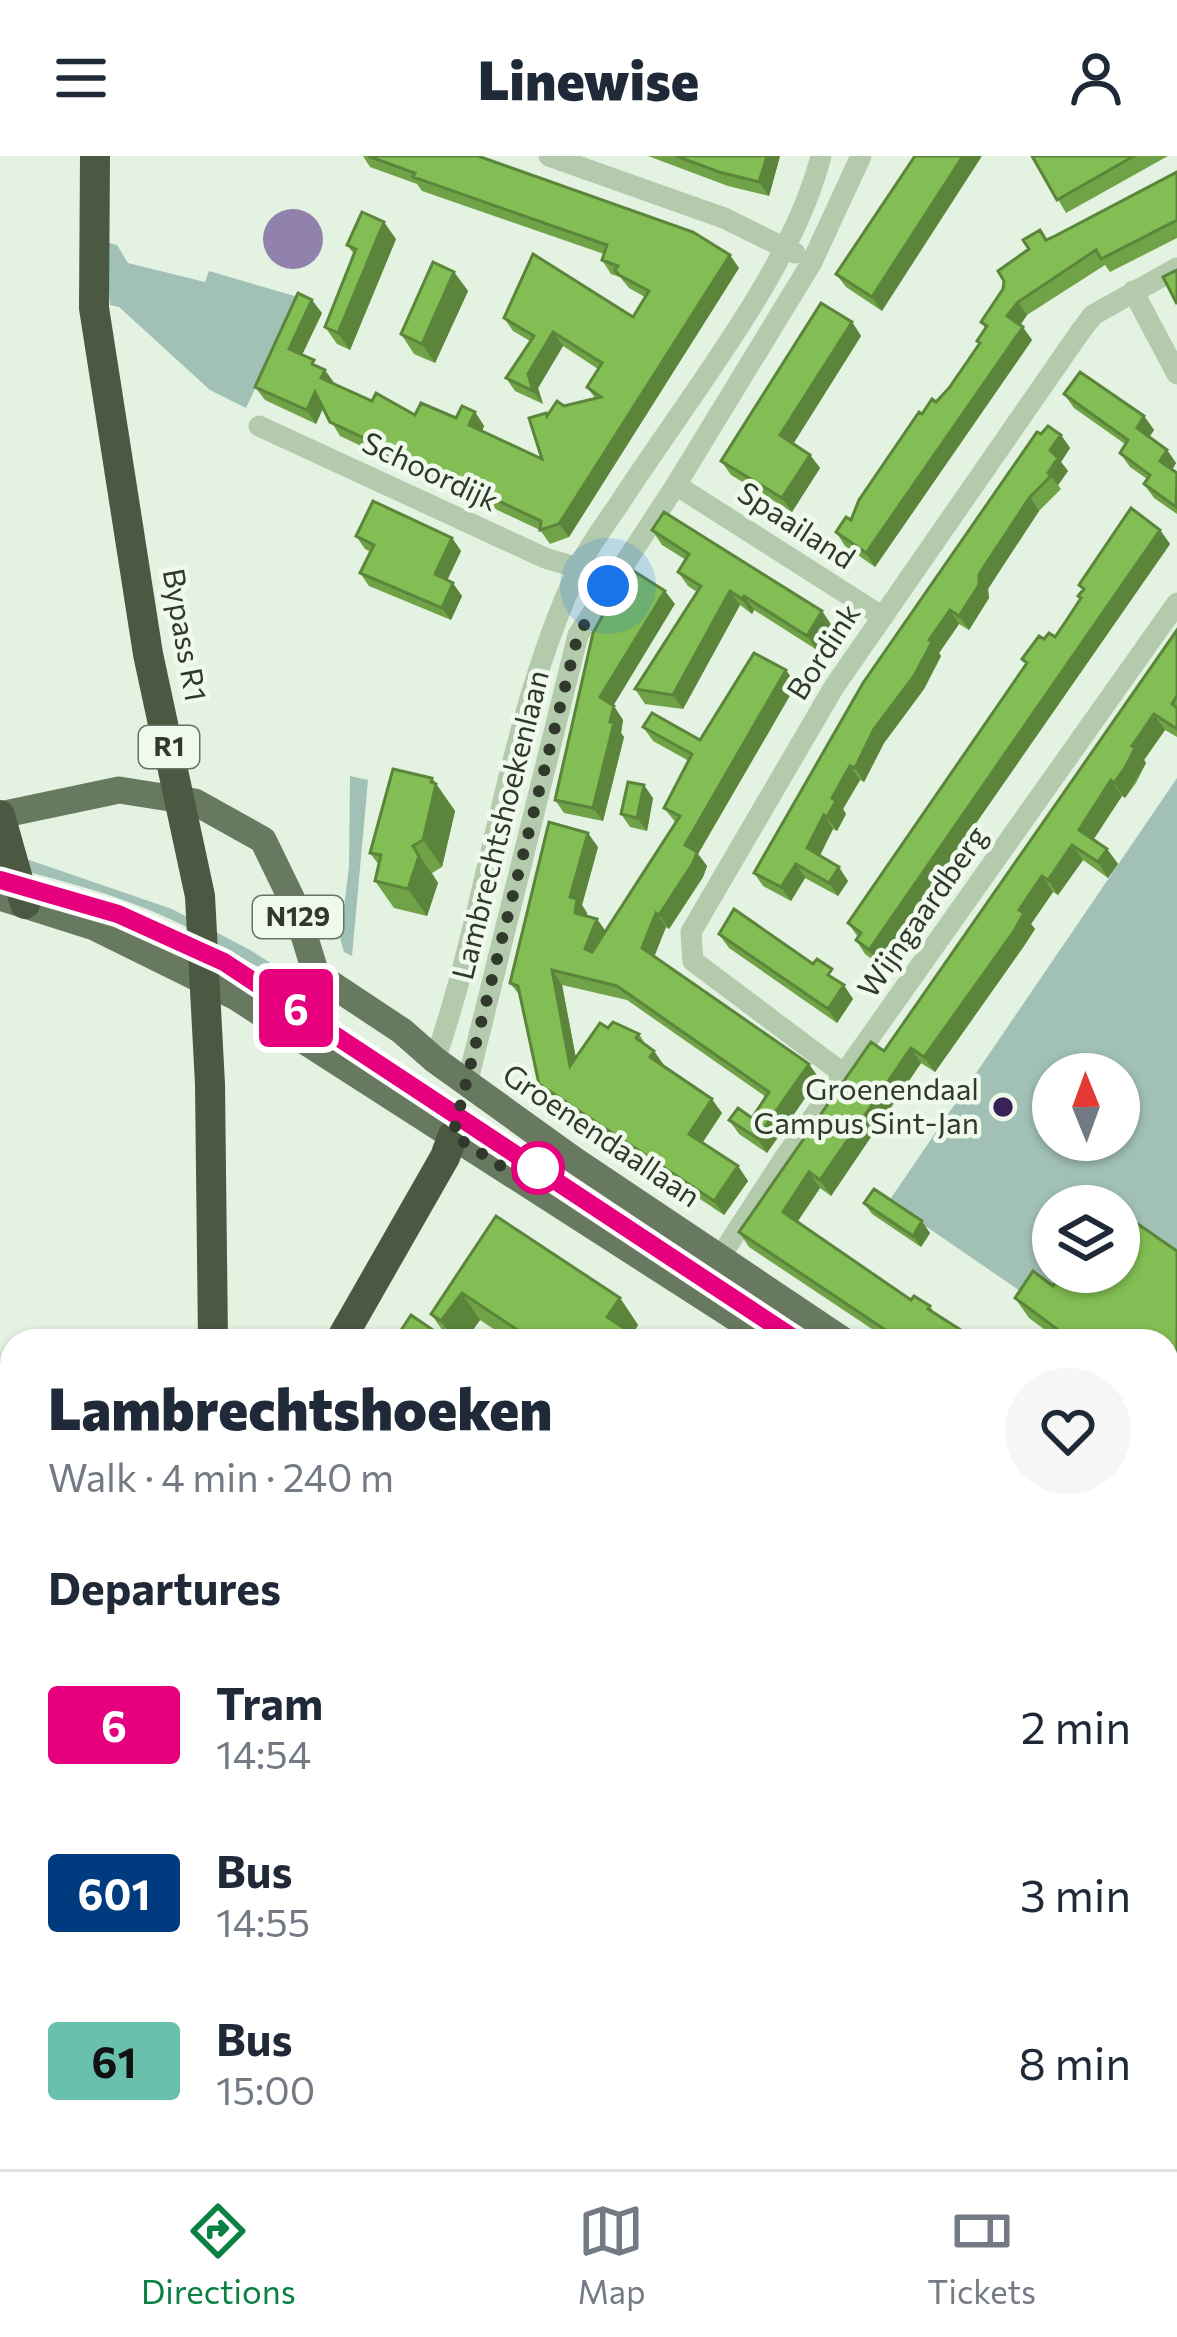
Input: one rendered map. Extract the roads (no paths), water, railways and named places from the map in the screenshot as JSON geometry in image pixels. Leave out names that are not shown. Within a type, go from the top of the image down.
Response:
[{"type":"highway","name":"Bypass R1","points":[[95,156],[94,308],[148,654],[200,896],[210,1084],[214,1329]]},
{"type":"highway","points":[[0,815],[13,901]]},
{"type":"highway","points":[[347,1329],[453,1135]]},
{"type":"main road","name":"Groenendaallaan","points":[[0,815],[119,790],[195,802],[263,840],[287,889],[316,974],[402,1031],[467,1084],[826,1329]]},
{"type":"main road","points":[[13,901],[94,927],[236,998],[753,1329]]},
{"type":"main road","points":[[415,1111],[435,1060]]},
{"type":"main road","points":[[453,1135],[467,1084]]},
{"type":"street","name":"Lambrechtshoekenlaan","points":[[435,1060],[545,650],[578,568],[717,360],[784,247],[814,183],[821,156]]},
{"type":"street","name":"Lambrechtshoekenlaan","points":[[467,1084],[578,635],[812,262],[861,156]]},
{"type":"street","points":[[563,158],[724,218],[812,262]]},
{"type":"street","name":"Bordink","points":[[845,1075],[693,961],[691,932],[834,687],[1093,315],[1177,268]]},
{"type":"street","points":[[1132,291],[1177,374]]},
{"type":"street","name":"Schoordijk","points":[[260,426],[545,558],[578,568]]},
{"type":"street","name":"Spaailand","points":[[676,485],[883,617]]},
{"type":"street","points":[[578,568],[608,586]]},
{"type":"street","name":"Wijngaardberg","points":[[720,1257],[1177,603]]},
{"type":"tram line","points":[[0,869],[123,905],[247,964],[793,1329]]},
{"type":"tram line","name":"6","points":[[0,880],[118,914],[224,962],[780,1329]]},
{"type":"place","name":"Groenendaal Campus Sint-Jan","points":[[1003,1107]]}]
